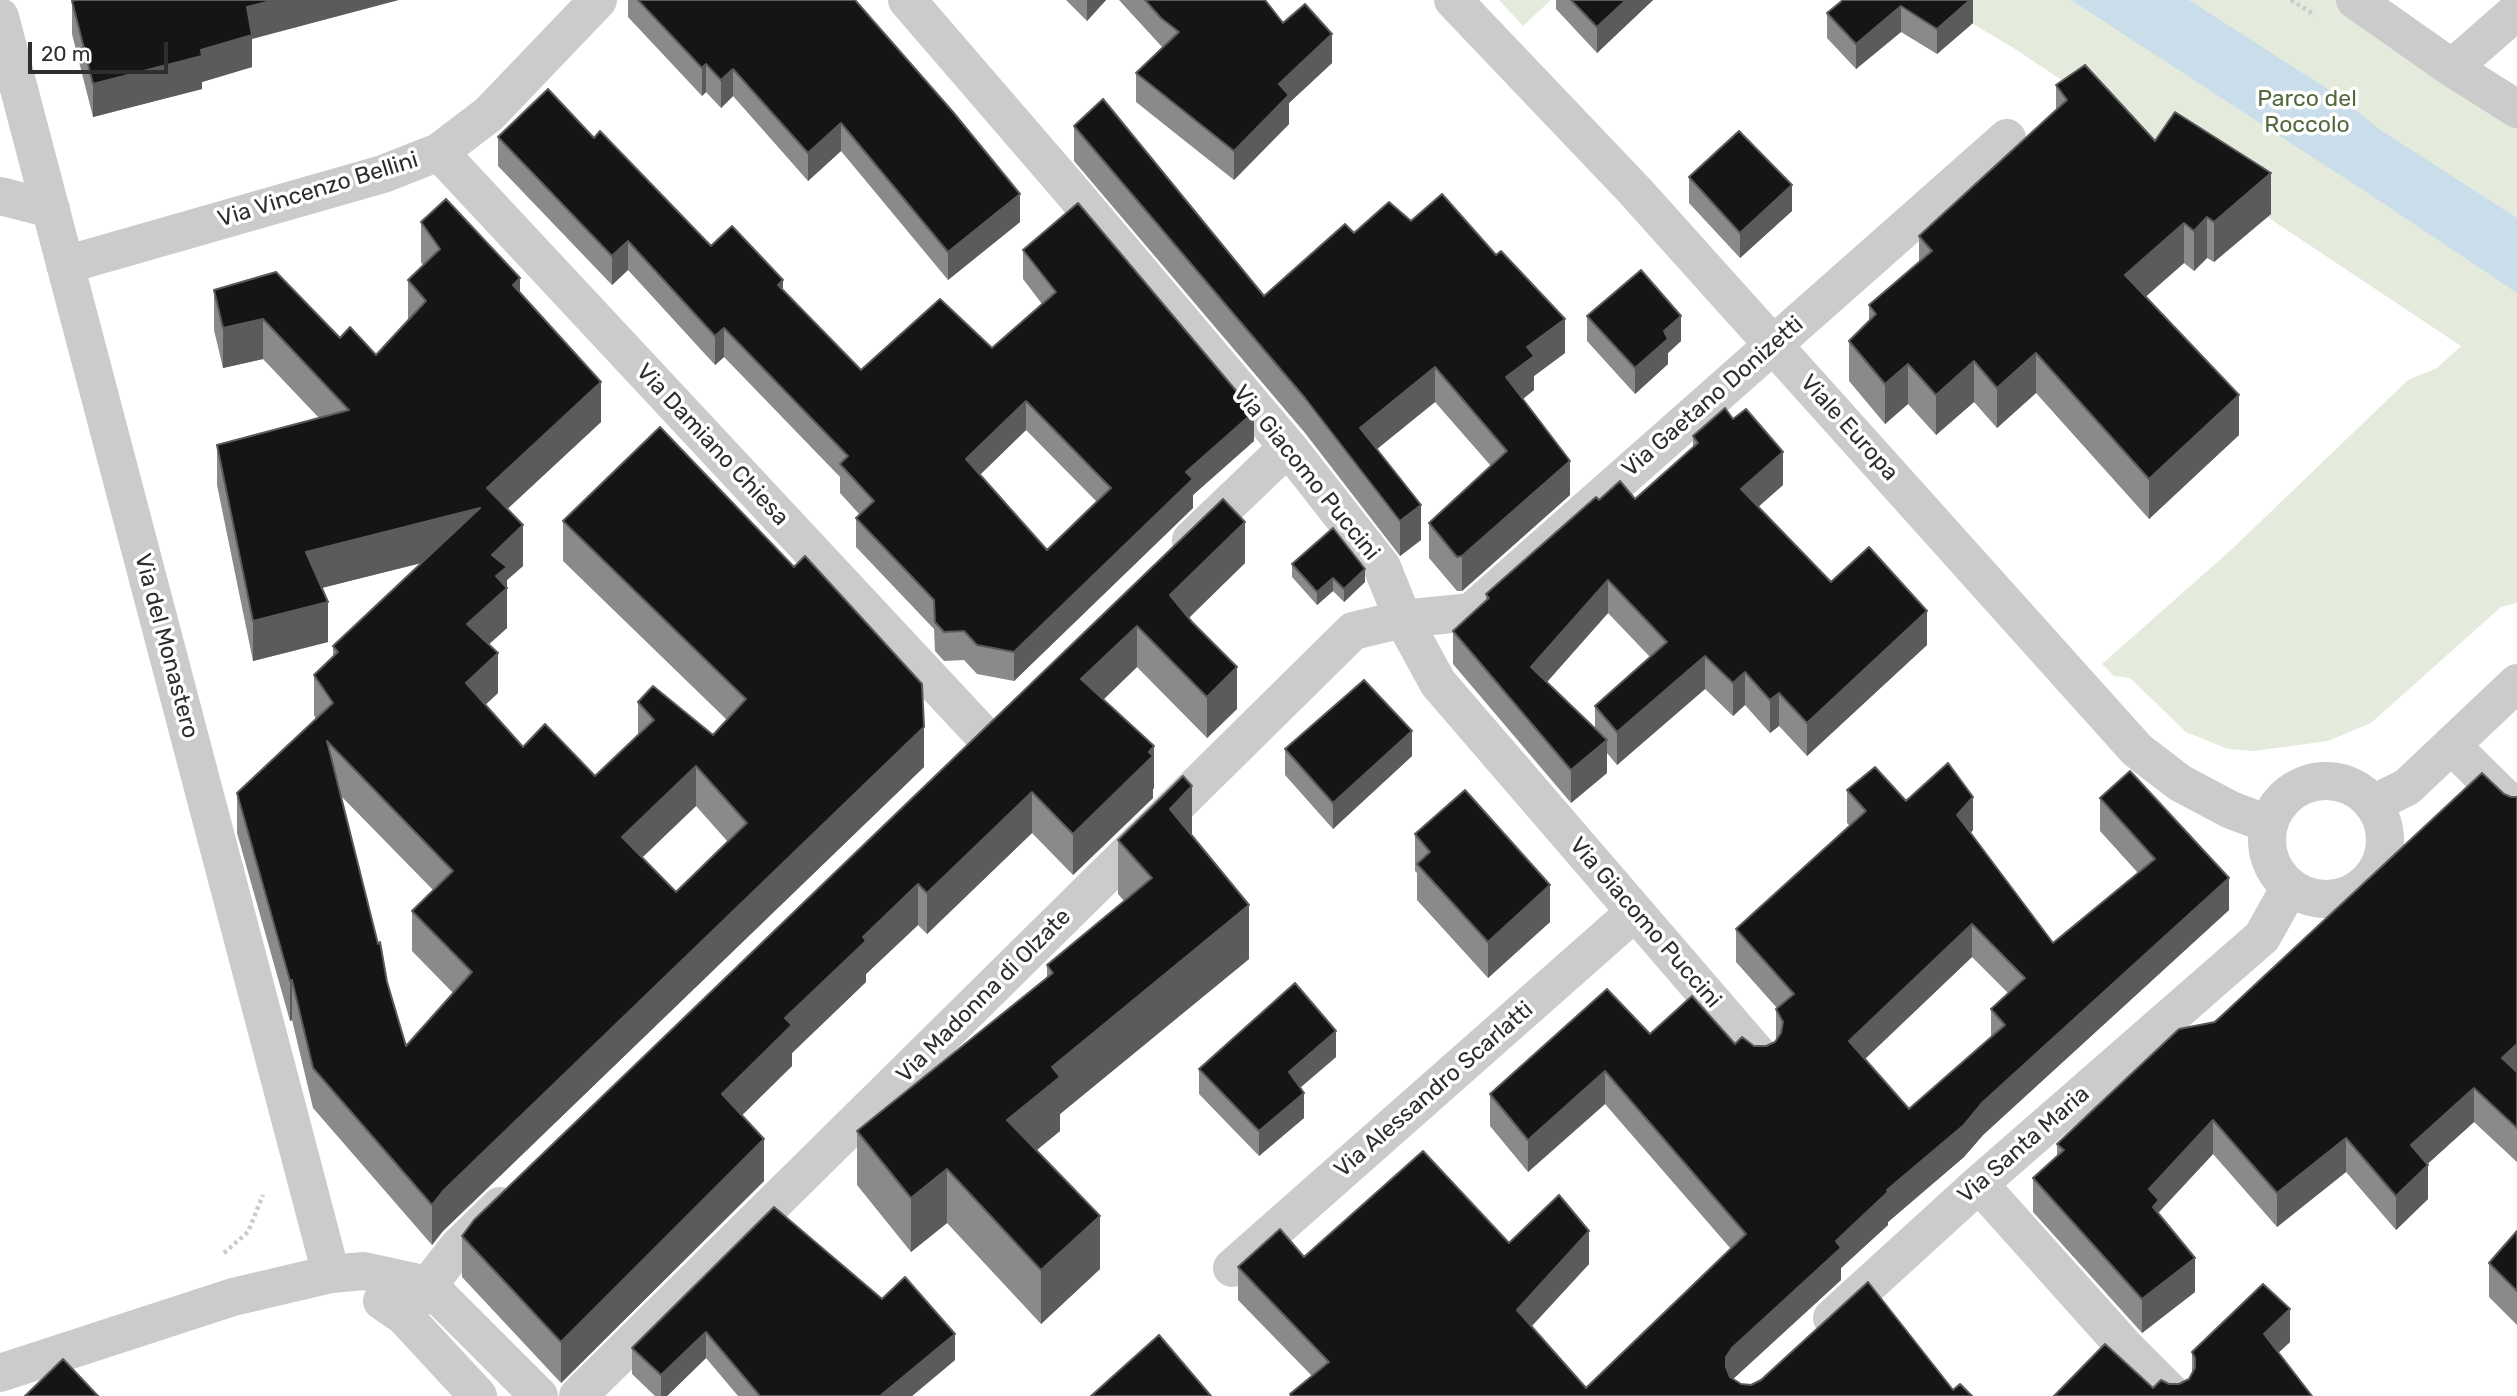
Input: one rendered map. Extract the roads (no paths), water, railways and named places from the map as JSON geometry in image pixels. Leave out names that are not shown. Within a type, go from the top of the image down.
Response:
[{"type":"street","name":"Via Vincenzo Bellini","points":[[65,265],[383,174],[439,152],[489,114],[598,0]]},
{"type":"street","name":"Via Giacomo Puccini","points":[[907,0],[1288,447],[1382,567],[1403,619],[1438,683],[1761,1058]]},
{"type":"street","name":"Viale Europa","points":[[1453,0],[1636,191],[2137,750],[2180,783],[2231,810],[2269,824]]},
{"type":"street","points":[[2355,0],[2452,68],[2517,109]]},
{"type":"street","points":[[2452,68],[2517,11]]},
{"type":"street","name":"Via del Monastero","points":[[0,17],[331,1274]]},
{"type":"street","name":"Via Gaetano Donizetti","points":[[1403,619],[1471,611],[2007,138]]},
{"type":"street","name":"Via Damiano Chiesa","points":[[439,152],[986,738]]},
{"type":"street","points":[[0,196],[51,209]]},
{"type":"street","points":[[1167,564],[1288,447]]},
{"type":"street","name":"Via Madonna di Olzate","points":[[579,1396],[1353,631],[1403,619]]},
{"type":"street","points":[[2373,803],[2407,787],[2517,683]]},
{"type":"street","points":[[2451,745],[2517,810]]},
{"type":"street","points":[[2329,780],[2349,785],[2373,803],[2382,822],[2386,842],[2381,863],[2366,884],[2348,895],[2328,900],[2308,896],[2290,887],[2271,864],[2266,844],[2269,824],[2278,805],[2290,792],[2309,783],[2329,780]]},
{"type":"street","name":"Via Santa Maria","points":[[1808,1341],[1979,1184],[2262,937],[2290,887]]},
{"type":"street","name":"Via Alessandro Scarlatti","points":[[1233,1268],[1635,912]]},
{"type":"street","points":[[404,1316],[458,1247],[527,1180]]},
{"type":"street","points":[[1979,1184],[2124,1347],[2174,1396]]},
{"type":"street","points":[[0,1374],[233,1297],[331,1274],[364,1271],[428,1285],[539,1396]]},
{"type":"street","points":[[331,1274],[358,1284],[404,1316],[478,1396]]},
{"type":"water","points":[[2071,0],[2189,0],[2340,97],[2379,129],[2517,218],[2517,293],[2386,205]]},
{"type":"park label","name":"Parco del Roccolo","points":[[2307,112]]}]
